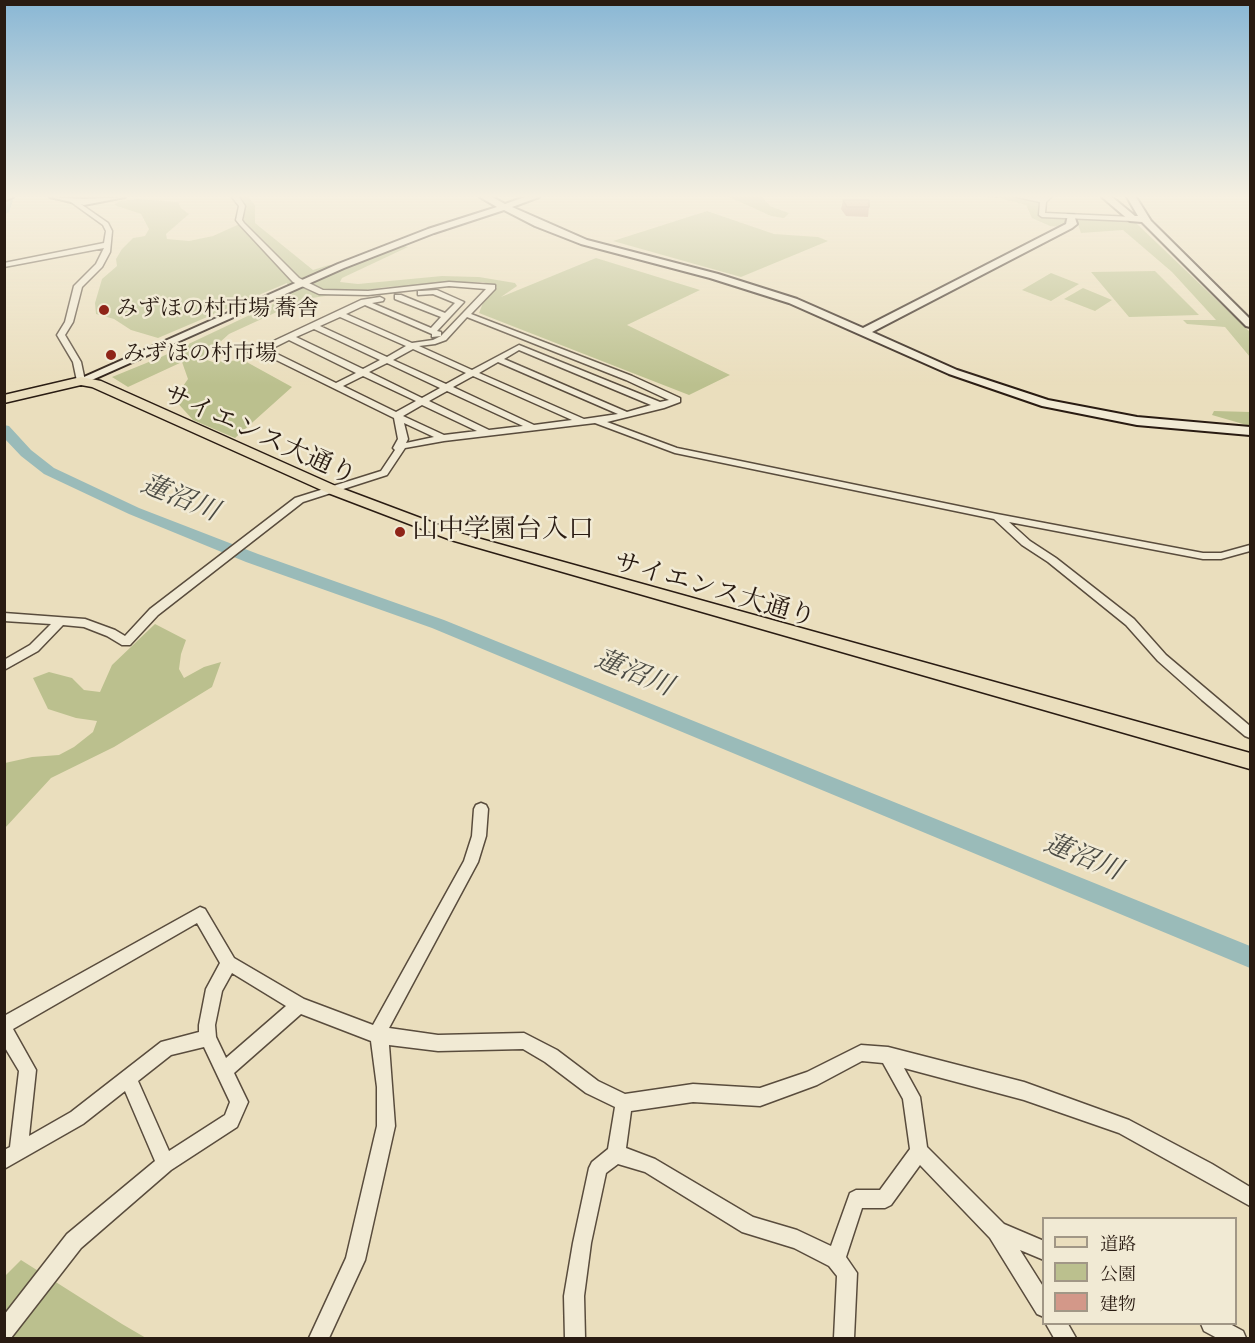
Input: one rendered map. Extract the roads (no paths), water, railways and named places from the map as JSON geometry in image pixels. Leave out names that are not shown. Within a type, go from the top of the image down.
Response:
[{"type":"main road","points":[[5,399],[81,381]]},
{"type":"main road","name":"サイエンス大通り","points":[[81,381],[96,384],[408,529],[542,572],[1251,773]]},
{"type":"main road","name":"サイエンス大通り","points":[[326,492],[528,559],[1251,761]]},
{"type":"street","points":[[5,264],[28,260]]},
{"type":"street","points":[[102,260],[78,286],[69,322],[61,336],[77,362],[81,381],[358,260]]},
{"type":"street","points":[[278,260],[301,283],[322,292],[349,294],[449,284],[492,287],[440,340],[416,345]]},
{"type":"street","points":[[652,260],[714,276],[793,302],[987,386],[1046,403],[1148,423],[1251,431]]},
{"type":"street","points":[[863,332],[1004,260]]},
{"type":"street","points":[[1182,260],[1251,324]]},
{"type":"street","points":[[249,356],[364,302],[434,292],[460,302],[433,332]]},
{"type":"street","points":[[398,297],[447,316]]},
{"type":"street","points":[[337,387],[438,334],[364,302]]},
{"type":"street","points":[[340,314],[416,345],[582,422]]},
{"type":"street","points":[[398,448],[442,438],[627,415],[676,400],[629,378],[465,314]]},
{"type":"street","points":[[314,326],[532,427]]},
{"type":"street","points":[[289,337],[488,433]]},
{"type":"street","points":[[397,417],[519,347],[660,406]]},
{"type":"street","points":[[263,350],[442,438]]},
{"type":"street","points":[[497,359],[627,415]]},
{"type":"street","points":[[546,380],[568,368]]},
{"type":"street","points":[[4,617],[85,623],[111,633],[126,642],[154,612],[299,500],[384,473],[391,465],[403,439],[397,417]]},
{"type":"street","points":[[595,420],[675,450],[997,517],[1203,556],[1221,556],[1251,548]]},
{"type":"street","points":[[997,517],[1026,543],[1052,560],[1130,622],[1180,674],[1251,732]]},
{"type":"street","points":[[4,666],[34,648],[60,622]]},
{"type":"street","points":[[376,1035],[471,862],[478,836],[481,809]]},
{"type":"street","points":[[11,1156],[28,1070],[4,1027],[201,914],[229,963],[299,1005],[376,1035],[438,1043],[524,1041],[551,1056],[592,1087],[624,1103],[693,1094],[760,1097],[811,1079],[861,1053],[888,1055],[1024,1091],[1123,1126],[1251,1197]]},
{"type":"street","points":[[4,1332],[74,1240],[165,1164],[231,1121],[239,1102],[208,1038],[207,1024],[214,989],[229,963]]},
{"type":"street","points":[[225,1070],[299,1005]]},
{"type":"street","points":[[319,1338],[355,1260],[386,1126],[381,1045],[376,1035]]},
{"type":"street","points":[[11,1156],[77,1118],[167,1048],[208,1038]]},
{"type":"street","points":[[888,1055],[911,1096],[919,1151],[997,1231],[1042,1304]]},
{"type":"street","points":[[128,1078],[165,1164]]},
{"type":"street","points":[[575,1338],[574,1296],[582,1243],[598,1168],[616,1154],[624,1103]]},
{"type":"street","points":[[836,1259],[856,1199],[885,1199],[919,1151]]},
{"type":"street","points":[[616,1154],[649,1165],[749,1225],[797,1239],[836,1259],[847,1273],[844,1338]]},
{"type":"street","points":[[997,1231],[1042,1250]]},
{"type":"street","points":[[1057,1325],[1066,1338]]},
{"type":"street","points":[[1214,1325],[1236,1338]]},
{"type":"waterway","name":"蓮沼川","points":[[4,429],[26,453],[49,471],[134,511],[252,558],[438,624],[1250,957]]},
{"type":"place","name":"みずほの村市場 蕎舎","points":[[104,310]]},
{"type":"place","name":"みずほの村市場","points":[[111,355]]},
{"type":"place","name":"山中学園台入口","points":[[400,532]]}]
